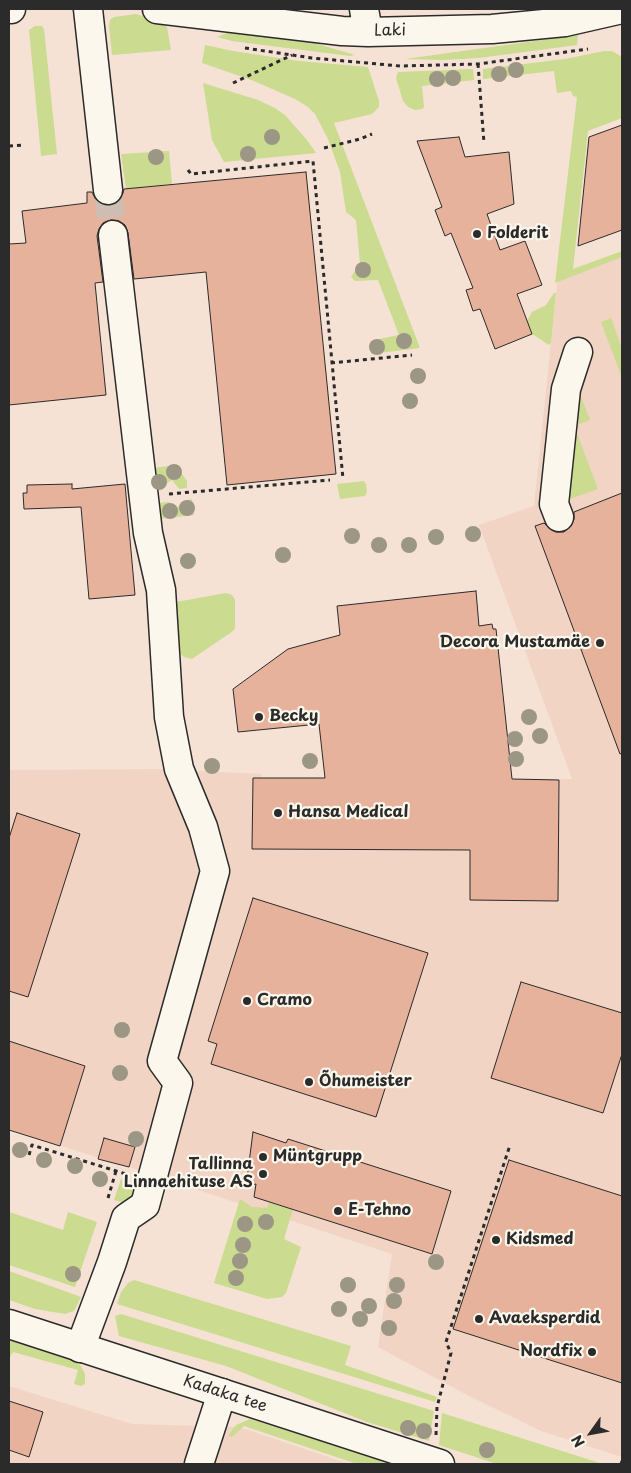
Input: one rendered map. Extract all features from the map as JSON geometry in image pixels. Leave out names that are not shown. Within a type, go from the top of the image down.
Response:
[{"type":"street","points":[[88,9],[108,190]]},
{"type":"street","name":"Laki","points":[[157,9],[189,10],[342,31],[366,20],[492,29],[565,22],[622,9]]},
{"type":"street","points":[[492,29],[526,9]]},
{"type":"street","points":[[80,1348],[126,1218],[145,1205],[178,1083],[162,1061],[215,871],[203,827],[179,769],[169,717],[161,590],[148,533],[113,235]]},
{"type":"street","points":[[558,517],[554,504],[566,389],[578,352]]},
{"type":"street","name":"Kadaka tee","points":[[9,1324],[222,1393],[438,1451]]},
{"type":"street","points":[[199,1464],[222,1393]]},
{"type":"path","points":[[233,83],[292,55]]},
{"type":"path","points":[[478,64],[484,143]]},
{"type":"path","points":[[324,148],[345,144],[372,134]]},
{"type":"path","points":[[9,146],[22,145]]},
{"type":"path","points":[[188,170],[191,174],[313,161],[343,479]]},
{"type":"path","points":[[332,363],[412,355]]},
{"type":"path","points":[[144,497],[330,480]]},
{"type":"path","points":[[29,1155],[32,1145],[151,1182]]},
{"type":"path","points":[[438,1451],[437,1407],[451,1353],[446,1342],[510,1145]]},
{"type":"path","points":[[107,1203],[116,1171]]},
{"type":"shaded area","points":[[622,252],[622,1457],[541,1431],[469,1396],[378,1347],[392,1254],[129,1167],[9,1130],[9,770],[162,769],[261,774],[261,778],[572,779],[479,525],[534,506],[558,275]]},
{"type":"shaded area","points":[[9,1386],[132,1424],[239,1427],[349,1464],[9,1464]]},
{"type":"green space","points":[[136,14],[159,21],[167,27],[171,50],[112,55],[110,20],[114,17]]},
{"type":"green space","points":[[35,26],[42,26],[44,29],[57,154],[41,156],[29,30]]},
{"type":"green space","points":[[232,31],[293,40],[294,37],[355,55],[350,56],[232,41],[217,37]]},
{"type":"green space","points":[[578,35],[577,45],[479,58],[405,59]]},
{"type":"green space","points":[[205,45],[299,61],[368,67],[379,101],[379,107],[372,114],[334,123],[420,348],[371,354],[371,342],[399,335],[378,280],[355,281],[351,277],[360,263],[356,220],[346,212],[340,172],[328,139],[315,114],[295,99],[254,81],[202,63]]},
{"type":"green space","points":[[612,51],[622,57],[622,118],[588,131],[573,269],[622,251],[622,257],[555,283],[577,97],[573,96],[571,91],[557,93],[554,71],[483,79],[483,69],[565,59]]},
{"type":"green space","points":[[473,69],[474,80],[422,86],[424,107],[415,110],[408,107],[403,101],[396,78],[398,72]]},
{"type":"green space","points":[[203,83],[258,100],[275,108],[285,115],[316,153],[224,162],[212,140]]},
{"type":"green space","points":[[169,151],[172,184],[126,189],[121,154]]},
{"type":"green space","points":[[554,293],[556,293],[551,343],[549,345],[532,334],[527,321],[532,312],[546,305]]},
{"type":"green space","points":[[611,318],[622,349],[622,378],[601,322]]},
{"type":"green space","points":[[578,389],[590,420],[574,426],[598,489],[567,500],[566,487]]},
{"type":"green space","points":[[176,465],[187,481],[187,488],[179,489],[172,480],[155,491],[153,468]]},
{"type":"green space","points":[[364,481],[367,492],[365,496],[340,499],[337,484]]},
{"type":"green space","points":[[192,499],[194,515],[159,519],[156,503],[169,502],[175,509],[187,500]]},
{"type":"green space","points":[[226,593],[232,595],[235,600],[235,628],[192,659],[184,657],[180,653],[176,602]]},
{"type":"green space","points":[[121,1179],[138,1184],[135,1196],[124,1203],[114,1200]]},
{"type":"green space","points":[[240,1199],[252,1207],[267,1208],[269,1202],[293,1209],[284,1239],[301,1247],[286,1293],[282,1297],[267,1299],[214,1283]]},
{"type":"green space","points":[[9,1212],[63,1230],[68,1212],[97,1222],[75,1287],[9,1265]]},
{"type":"green space","points":[[9,1271],[81,1297],[74,1311],[65,1314],[35,1309],[9,1300]]},
{"type":"green space","points":[[134,1280],[351,1346],[345,1365],[437,1397],[435,1402],[117,1304],[121,1292],[128,1283]]},
{"type":"green space","points":[[121,1314],[434,1411],[429,1441],[367,1422],[226,1366],[119,1336],[115,1316]]},
{"type":"green space","points":[[9,1340],[74,1361],[81,1366],[85,1374],[85,1384],[81,1386],[74,1384],[78,1370],[13,1352],[9,1359]]},
{"type":"green space","points":[[442,1413],[603,1464],[497,1464],[439,1445]]},
{"type":"green space","points":[[250,1419],[395,1464],[357,1464],[244,1426],[232,1437],[228,1436],[236,1425]]},
{"type":"building","points":[[622,125],[622,230],[578,246],[589,137]]},
{"type":"building","points":[[459,137],[465,157],[509,152],[514,204],[487,214],[500,250],[525,241],[542,285],[517,294],[532,334],[495,349],[480,309],[473,311],[466,290],[473,288],[451,233],[445,236],[435,210],[442,207],[417,141]]},
{"type":"building","points":[[306,172],[336,474],[227,485],[206,272],[134,279],[128,233],[125,225],[119,221],[111,220],[103,223],[97,236],[103,282],[95,283],[106,395],[9,405],[9,244],[26,243],[22,211],[87,203],[87,192],[92,192],[96,200],[109,206],[118,202],[124,189]]},
{"type":"building","points":[[72,484],[72,489],[125,484],[135,595],[89,599],[81,507],[24,509],[23,493],[27,493],[27,485]]},
{"type":"building","name":"Decora Mustamäe","points":[[622,493],[622,753],[620,754],[535,526],[544,523],[556,532],[564,532],[571,526],[574,512]]},
{"type":"building","points":[[476,591],[479,626],[492,624],[493,629],[496,629],[512,779],[559,780],[558,901],[470,900],[470,850],[252,849],[253,778],[325,778],[319,724],[238,732],[233,689],[288,649],[340,635],[337,606]]},
{"type":"building","points":[[17,813],[80,834],[28,997],[9,991],[9,838]]},
{"type":"building","points":[[253,898],[428,953],[376,1117],[211,1064],[217,1044],[208,1041]]},
{"type":"building","points":[[521,982],[622,1013],[622,1054],[603,1113],[491,1078]]},
{"type":"building","points":[[9,1041],[85,1066],[60,1146],[9,1130]]},
{"type":"building","points":[[253,1132],[286,1143],[288,1139],[451,1191],[432,1254],[254,1197],[256,1184],[246,1186]]},
{"type":"building","points":[[104,1138],[135,1147],[129,1167],[98,1159]]},
{"type":"building","points":[[509,1160],[622,1196],[622,1383],[453,1329]]},
{"type":"building","points":[[9,1401],[43,1412],[29,1457],[9,1450]]},
{"type":"tunnel","points":[[108,190],[113,235]]},
{"type":"place","name":"Folderit","points":[[477,234]]},
{"type":"place","name":"Decora Mustamäe","points":[[600,643]]},
{"type":"place","name":"Becky","points":[[259,717]]},
{"type":"place","name":"Hansa Medical","points":[[278,813]]},
{"type":"place","name":"Cramo","points":[[247,1001]]},
{"type":"place","name":"Õhumeister","points":[[309,1082]]},
{"type":"place","name":"Müntgrupp","points":[[263,1157]]},
{"type":"place","name":"Tallinna Linnaehituse AS","points":[[263,1174]]},
{"type":"place","name":"E-Tehno","points":[[338,1211]]},
{"type":"place","name":"Kidsmed","points":[[496,1240]]},
{"type":"place","name":"Avaeksperdid","points":[[479,1319]]},
{"type":"place","name":"Nordfix","points":[[592,1352]]}]
